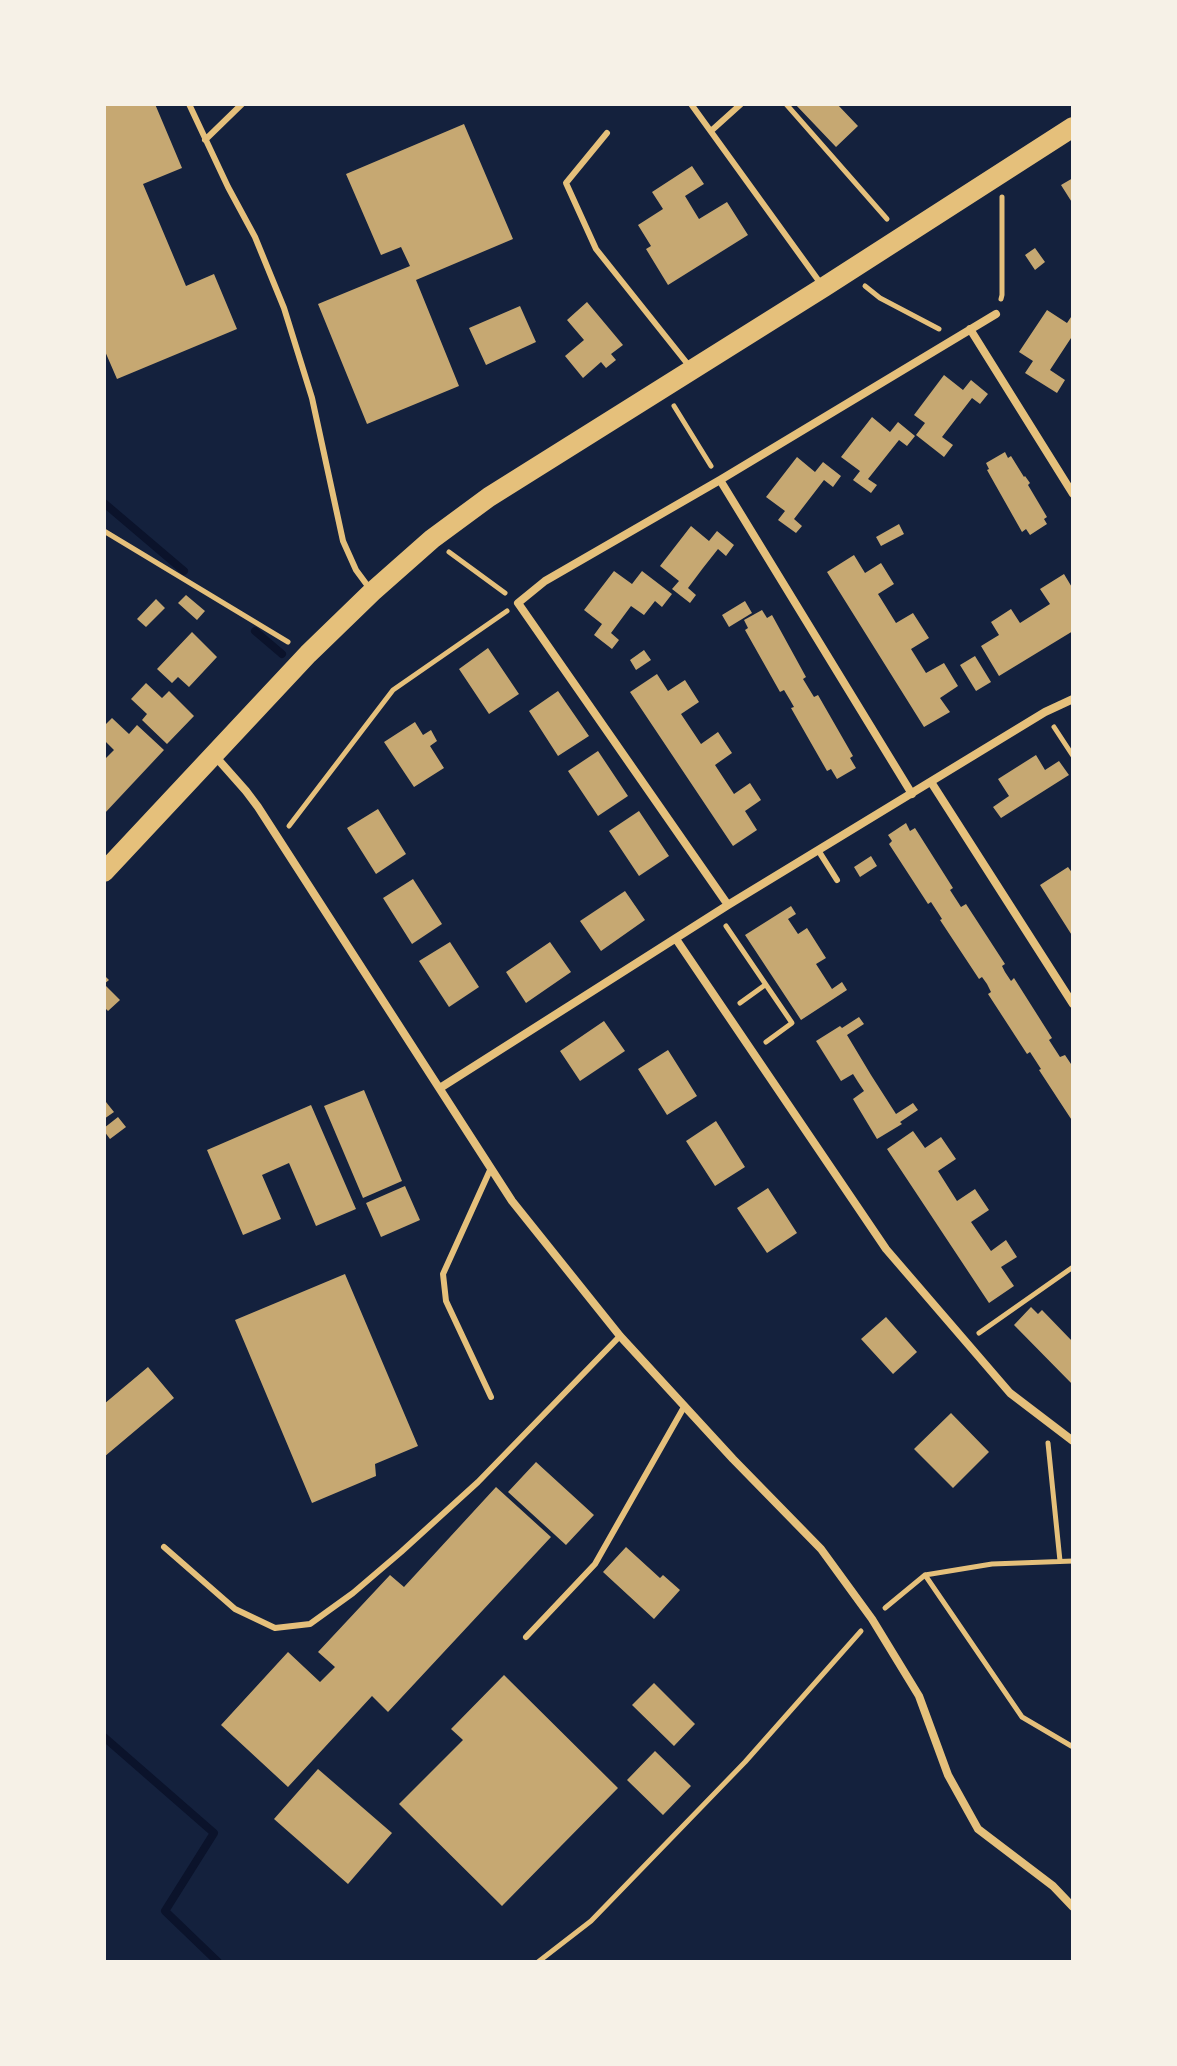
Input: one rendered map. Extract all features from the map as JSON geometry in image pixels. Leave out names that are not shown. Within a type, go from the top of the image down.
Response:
[{"type":"main road","points":[[104,872],[308,654],[432,539],[489,497],[1073,127]]},
{"type":"street","points":[[728,905],[518,603],[545,581],[996,314]]},
{"type":"street","points":[[970,329],[1073,494]]},
{"type":"street","points":[[720,480],[912,794]]},
{"type":"street","points":[[440,1088],[728,905],[1045,712],[1073,699]]},
{"type":"street","points":[[214,756],[246,791],[512,1201],[620,1336],[821,1549],[872,1619],[919,1696],[948,1775],[978,1829],[1053,1886],[1073,1907]]},
{"type":"street","points":[[931,782],[1073,1004]]},
{"type":"street","points":[[676,939],[886,1249],[1010,1393],[1073,1441]]},
{"type":"lane","points":[[189,104],[255,237],[284,308],[312,398],[343,541],[356,570],[372,592]]},
{"type":"lane","points":[[205,140],[242,104]]},
{"type":"lane","points":[[691,104],[824,287]]},
{"type":"lane","points":[[711,131],[741,104]]},
{"type":"lane","points":[[607,133],[566,183],[596,249],[693,370]]},
{"type":"lane","points":[[818,850],[837,880]]},
{"type":"lane","points":[[491,1168],[443,1274],[446,1301],[491,1397]]},
{"type":"lane","points":[[164,1547],[235,1609],[275,1628],[310,1624],[389,1563],[478,1482],[620,1336]]},
{"type":"lane","points":[[526,1637],[595,1564],[684,1407]]},
{"type":"path","points":[[786,104],[887,220]]},
{"type":"path","points":[[996,314],[1002,295],[1002,196]]},
{"type":"path","points":[[865,286],[880,298],[956,338]]},
{"type":"path","points":[[663,389],[720,480]]},
{"type":"path","points":[[104,531],[308,654]]},
{"type":"path","points":[[278,840],[393,690],[518,603],[432,539]]},
{"type":"path","points":[[1045,712],[1073,756]]},
{"type":"path","points":[[717,912],[792,1023],[752,1052]]},
{"type":"path","points":[[726,1012],[765,985]]},
{"type":"path","points":[[966,1341],[1073,1267]]},
{"type":"path","points":[[1046,1420],[1060,1561]]},
{"type":"path","points":[[538,1962],[591,1921],[745,1762],[872,1619],[925,1575],[992,1564],[1073,1561]]},
{"type":"path","points":[[925,1575],[1022,1717],[1073,1747]]},
{"type":"building","points":[[104,104],[155,104],[182,168],[143,184],[186,286],[214,274],[237,329],[117,379],[104,349]]},
{"type":"building","points":[[795,104],[837,104],[858,126],[836,147]]},
{"type":"building","points":[[464,124],[513,239],[416,280],[459,386],[367,424],[318,304],[410,266],[401,247],[381,255],[346,174]]},
{"type":"building","points":[[692,166],[704,184],[685,196],[699,219],[727,202],[748,235],[668,285],[646,249],[651,246],[638,225],[663,209],[652,192]]},
{"type":"building","points":[[1073,178],[1073,204],[1061,185]]},
{"type":"building","points":[[1035,248],[1045,262],[1035,270],[1025,255]]},
{"type":"building","points":[[587,302],[623,345],[611,354],[616,360],[606,368],[601,362],[583,378],[565,356],[584,340],[567,320]]},
{"type":"building","points":[[520,306],[536,342],[486,365],[469,328]]},
{"type":"building","points":[[1047,310],[1067,323],[1073,314],[1073,335],[1050,370],[1065,380],[1057,393],[1025,373],[1033,361],[1019,352]]},
{"type":"building","points":[[944,375],[963,390],[971,380],[988,394],[980,404],[972,398],[942,437],[953,445],[944,457],[916,435],[925,423],[914,415]]},
{"type":"building","points":[[872,417],[890,432],[898,422],[915,436],[907,446],[899,440],[868,479],[877,485],[871,493],[853,480],[860,471],[841,457]]},
{"type":"building","points":[[1005,452],[1030,483],[1028,485],[1047,517],[1044,519],[1047,524],[1030,535],[1026,529],[1022,532],[987,470],[986,463]]},
{"type":"building","points":[[797,457],[815,472],[823,462],[841,476],[833,487],[824,480],[794,519],[802,526],[796,533],[778,520],[785,511],[766,497]]},
{"type":"building","points":[[899,524],[904,534],[881,546],[876,537]]},
{"type":"building","points":[[691,526],[709,541],[717,531],[734,545],[726,556],[718,549],[703,568],[688,588],[696,595],[690,603],[672,589],[679,581],[660,566]]},
{"type":"building","points":[[854,555],[865,573],[881,563],[894,584],[878,594],[896,623],[913,613],[929,638],[911,649],[926,673],[944,663],[958,686],[940,698],[950,712],[924,727],[827,572]]},
{"type":"building","points":[[614,571],[632,584],[642,571],[672,594],[662,607],[655,601],[644,615],[631,606],[611,633],[619,640],[612,649],[594,635],[602,624],[584,610]]},
{"type":"building","points":[[1064,574],[1073,589],[1073,631],[999,676],[981,646],[999,635],[991,622],[1011,609],[1020,623],[1050,604],[1040,589]]},
{"type":"building","points":[[186,595],[205,611],[197,620],[178,603]]},
{"type":"building","points":[[156,599],[165,608],[146,627],[137,619]]},
{"type":"building","points":[[745,601],[752,613],[729,627],[722,615]]},
{"type":"building","points":[[762,610],[767,618],[772,615],[806,677],[803,679],[814,697],[818,695],[853,756],[850,758],[856,768],[837,779],[831,769],[827,771],[791,708],[794,707],[790,700],[784,690],[780,692],[745,630],[748,628],[744,620]]},
{"type":"building","points":[[192,632],[217,657],[189,687],[178,677],[172,683],[157,669]]},
{"type":"building","points":[[488,648],[519,694],[489,714],[459,669]]},
{"type":"building","points":[[644,650],[651,660],[636,670],[630,660]]},
{"type":"building","points":[[975,656],[991,682],[976,691],[960,665]]},
{"type":"building","points":[[657,674],[668,691],[685,680],[699,702],[681,714],[701,744],[718,732],[732,753],[715,765],[734,794],[750,783],[761,800],[745,811],[757,830],[733,846],[630,692]]},
{"type":"building","points":[[146,683],[162,698],[169,691],[194,716],[167,744],[142,720],[147,714],[131,699]]},
{"type":"building","points":[[558,691],[589,736],[558,756],[529,711]]},
{"type":"building","points":[[112,718],[129,734],[137,725],[164,750],[104,814],[104,755],[106,758],[114,750],[104,740],[104,726]]},
{"type":"building","points":[[415,722],[423,735],[431,730],[437,741],[430,746],[444,768],[414,787],[384,742]]},
{"type":"building","points":[[598,751],[628,796],[598,816],[568,771]]},
{"type":"building","points":[[1036,755],[1045,770],[1059,761],[1069,775],[1001,818],[993,807],[1009,796],[998,779]]},
{"type":"building","points":[[378,809],[406,854],[376,874],[347,828]]},
{"type":"building","points":[[639,811],[669,856],[639,876],[609,831]]},
{"type":"building","points":[[906,823],[910,831],[915,828],[953,888],[950,890],[961,907],[966,904],[1005,964],[1002,966],[1005,972],[1011,981],[1014,978],[1052,1038],[1049,1040],[1060,1057],[1065,1055],[1073,1067],[1073,1122],[1030,1052],[1027,1054],[988,994],[991,992],[987,984],[982,977],[979,979],[931,902],[928,904],[889,844],[892,841],[888,835]]},
{"type":"building","points":[[871,856],[877,866],[860,877],[854,867]]},
{"type":"building","points":[[1068,867],[1073,874],[1073,937],[1040,885]]},
{"type":"building","points":[[413,879],[442,924],[412,944],[383,898]]},
{"type":"building","points":[[625,891],[645,920],[601,951],[580,921]]},
{"type":"building","points":[[791,906],[796,914],[788,919],[798,934],[807,928],[826,958],[816,964],[832,989],[842,982],[847,990],[801,1020],[745,935]]},
{"type":"building","points":[[450,942],[479,987],[449,1007],[419,961]]},
{"type":"building","points":[[550,942],[571,972],[526,1003],[506,972]]},
{"type":"building","points":[[104,984],[120,1000],[108,1011],[104,1007]]},
{"type":"building","points":[[859,1017],[864,1024],[847,1035],[871,1075],[896,1114],[913,1103],[918,1110],[877,1139],[853,1099],[864,1091],[853,1074],[841,1081],[816,1041]]},
{"type":"building","points":[[604,1021],[625,1051],[580,1081],[560,1051]]},
{"type":"building","points":[[668,1050],[697,1096],[667,1115],[638,1069]]},
{"type":"building","points":[[364,1090],[402,1181],[363,1198],[324,1106]]},
{"type":"building","points":[[106,1102],[114,1112],[104,1119],[104,1104]]},
{"type":"building","points":[[311,1105],[356,1209],[316,1226],[289,1163],[262,1175],[281,1219],[243,1235],[207,1150]]},
{"type":"building","points":[[118,1117],[126,1127],[110,1139],[104,1128]]},
{"type":"building","points":[[716,1121],[745,1167],[715,1186],[686,1141]]},
{"type":"building","points":[[913,1131],[925,1148],[941,1137],[956,1159],[938,1171],[957,1201],[975,1189],[989,1210],[971,1222],[991,1251],[1006,1240],[1017,1257],[1001,1267],[1014,1286],[989,1303],[887,1149]]},
{"type":"building","points":[[405,1186],[420,1220],[381,1237],[366,1203]]},
{"type":"building","points":[[768,1188],[797,1233],[767,1253],[737,1208]]},
{"type":"building","points":[[345,1274],[418,1446],[375,1464],[376,1476],[312,1503],[235,1320]]},
{"type":"building","points":[[1031,1307],[1038,1314],[1042,1310],[1073,1342],[1073,1385],[1014,1325]]},
{"type":"building","points":[[886,1317],[917,1352],[893,1374],[861,1339]]},
{"type":"building","points":[[148,1367],[174,1398],[104,1457],[104,1404]]},
{"type":"building","points":[[951,1413],[989,1452],[953,1488],[914,1449]]},
{"type":"building","points":[[536,1462],[594,1515],[566,1545],[508,1492]]},
{"type":"building","points":[[496,1487],[551,1537],[388,1712],[372,1696],[288,1787],[221,1725],[288,1652],[320,1682],[335,1667],[318,1652],[390,1575],[404,1587]]},
{"type":"building","points":[[626,1547],[660,1578],[663,1575],[680,1590],[654,1619],[603,1572]]},
{"type":"building","points":[[504,1675],[618,1788],[502,1906],[399,1804],[463,1740],[451,1729]]},
{"type":"building","points":[[654,1683],[695,1724],[674,1746],[632,1705]]},
{"type":"building","points":[[655,1751],[691,1786],[663,1815],[627,1780]]},
{"type":"building","points":[[318,1769],[392,1833],[348,1884],[274,1819]]},
{"type":"waterway","points":[[104,503],[184,571]]},
{"type":"waterway","points":[[255,631],[282,654]]},
{"type":"waterway","points":[[104,1737],[214,1833],[165,1911],[218,1962]]}]
